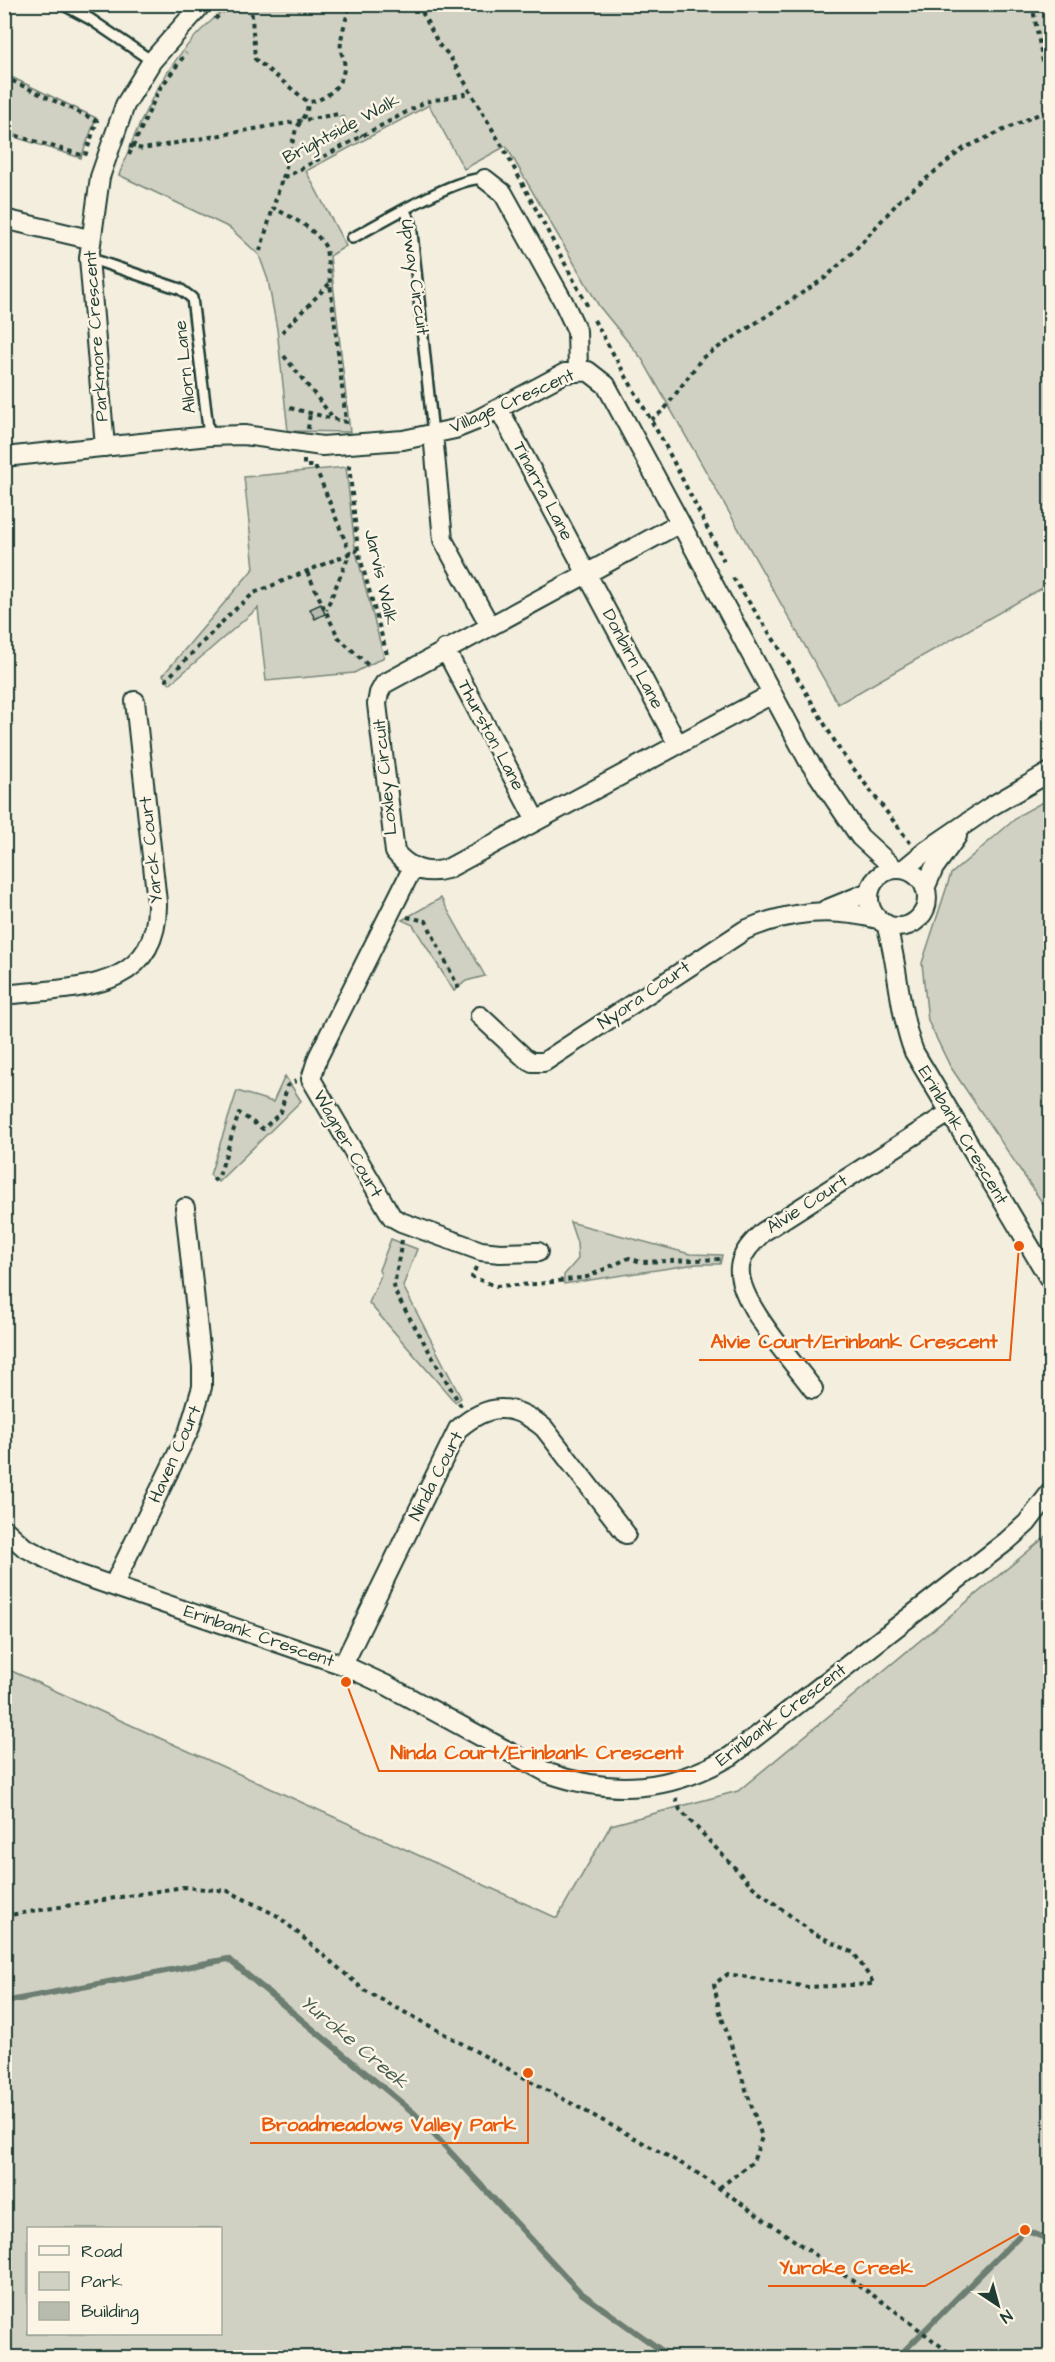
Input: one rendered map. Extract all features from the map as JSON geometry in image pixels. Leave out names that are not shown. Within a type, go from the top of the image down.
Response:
[{"type":"street","name":"Parkmore Crescent","points":[[105,447],[88,258],[100,177],[125,105],[152,60],[176,30],[202,4]]},
{"type":"street","name":"Upway Circuit","points":[[485,180],[495,184],[503,193],[563,301],[577,331],[578,370]]},
{"type":"street","points":[[4,219],[89,239]]},
{"type":"street","name":"Village Crescent","points":[[4,457],[209,436],[244,435],[306,444],[344,444],[434,434],[475,421],[565,373],[578,370],[588,371],[606,385],[808,760],[860,837],[899,869]]},
{"type":"street","name":"Tinarra Lane","points":[[498,409],[587,574]]},
{"type":"street","points":[[434,434],[443,540],[489,626]]},
{"type":"street","name":"Loxley Circuit","points":[[413,867],[401,859],[393,843],[377,704],[384,684],[680,523]]},
{"type":"street","name":"Donbirn Lane","points":[[587,574],[678,745]]},
{"type":"street","name":"Thurston Lane","points":[[445,649],[536,821]]},
{"type":"street","points":[[413,867],[426,872],[447,869],[772,694]]},
{"type":"street","name":"Yarck Court","points":[[4,995],[111,980],[137,963],[154,934],[157,902],[135,701]]},
{"type":"street","points":[[963,827],[934,868],[925,888],[925,908],[914,922],[895,927],[882,922],[869,902],[871,887],[879,875],[899,869],[990,807],[1050,772]]},
{"type":"street","name":"Village Crescent","points":[[860,837],[871,887]]},
{"type":"street","name":"Wagner Court","points":[[413,867],[318,1056],[311,1078],[392,1217],[481,1251],[538,1252]]},
{"type":"street","points":[[899,869],[918,877],[925,888]]},
{"type":"street","name":"Nyora Court","points":[[824,911],[871,887]]},
{"type":"street","name":"Nyora Court","points":[[480,1016],[525,1058],[532,1062],[544,1062],[745,930],[771,919],[824,911],[854,913],[882,922]]},
{"type":"street","name":"Erinbank Crescent","points":[[882,922],[892,945],[905,1028],[914,1052],[1050,1280]]},
{"type":"street","name":"Erinbank Crescent","points":[[898,981],[905,944],[914,922]]},
{"type":"street","name":"Alvie Court","points":[[813,1389],[751,1305],[741,1281],[742,1258],[751,1243],[763,1232],[949,1113]]},
{"type":"street","name":"Haven Court","points":[[113,1586],[189,1430],[202,1387],[201,1355],[185,1208]]},
{"type":"street","name":"Ninda Court","points":[[343,1665],[449,1446],[458,1429],[469,1420],[500,1408],[516,1410],[531,1417],[544,1428],[626,1534]]},
{"type":"street","name":"Erinbank Crescent","points":[[4,1529],[24,1546],[46,1560],[113,1586],[343,1665],[388,1686],[557,1776],[574,1782],[632,1788],[670,1783],[694,1776],[730,1756],[1007,1541],[1027,1524],[1050,1493]]},
{"type":"lane","points":[[62,4],[90,19],[152,60]]},
{"type":"lane","name":"Upway Circuit","points":[[434,434],[411,223],[405,211],[457,183],[478,178],[485,180]]},
{"type":"lane","points":[[352,238],[405,211]]},
{"type":"lane","name":"Allorn Lane","points":[[88,258],[180,289],[192,298],[209,436]]},
{"type":"path","points":[[212,22],[232,4]]},
{"type":"path","points":[[251,4],[255,58],[308,102],[321,101],[328,97],[343,71],[344,60],[340,51],[350,4]]},
{"type":"path","points":[[418,4],[439,45],[450,55],[651,420],[725,564]]},
{"type":"path","points":[[1032,4],[1050,99]]},
{"type":"path","points":[[125,165],[159,90],[192,46]]},
{"type":"path","points":[[4,77],[97,121],[85,156],[4,132]]},
{"type":"path","name":"Brightside Walk","points":[[260,251],[282,179],[425,102],[471,93]]},
{"type":"path","points":[[282,179],[299,122],[307,111],[308,102]]},
{"type":"path","points":[[651,420],[664,410],[702,358],[825,278],[856,249],[901,199],[964,148],[1050,109]]},
{"type":"path","points":[[112,141],[143,149],[338,114],[362,136]]},
{"type":"path","points":[[273,208],[320,237],[326,248],[346,422],[290,408]]},
{"type":"path","points":[[282,332],[330,282]]},
{"type":"path","points":[[284,356],[335,421]]},
{"type":"path","points":[[310,413],[304,466],[315,466],[350,554],[326,610]]},
{"type":"path","name":"Jarvis Walk","points":[[349,465],[358,550],[387,658]]},
{"type":"path","points":[[165,681],[242,602],[260,590],[358,550]]},
{"type":"path","points":[[307,571],[338,637],[370,667]]},
{"type":"path","points":[[730,574],[784,655],[841,752],[919,855]]},
{"type":"path","points":[[392,910],[426,921],[459,989]]},
{"type":"path","points":[[213,1181],[219,1176],[239,1113],[263,1130],[281,1113],[287,1086],[291,1081],[311,1078]]},
{"type":"path","points":[[401,1222],[402,1241],[394,1286],[397,1296],[469,1420]]},
{"type":"path","points":[[481,1251],[472,1277],[496,1286],[538,1284],[587,1277],[629,1258],[648,1262],[723,1259]]},
{"type":"path","points":[[670,1783],[680,1810],[753,1887],[813,1933],[854,1953],[874,1984],[807,1988],[728,1974],[714,1984],[719,2009],[762,2138],[753,2162],[720,2188]]},
{"type":"path","points":[[4,1916],[183,1887],[228,1891],[278,1916],[364,1990],[693,2170],[890,2307],[956,2357]]},
{"type":"green space","points":[[233,4],[1050,5],[1050,599],[1044,587],[838,704],[642,359],[599,306],[506,146],[464,169],[429,105],[306,171],[346,246],[330,256],[350,432],[288,431],[277,329],[268,280],[259,255],[230,228],[119,175],[138,126],[162,80],[193,38]]},
{"type":"green space","points":[[5,74],[96,118],[81,158],[5,134]]},
{"type":"green space","points":[[346,467],[355,548],[384,657],[354,673],[266,681],[258,608],[170,684],[163,675],[254,568],[244,477]]},
{"type":"green space","points":[[1050,798],[1050,1214],[950,1066],[928,1021],[922,963],[951,874],[1021,814]]},
{"type":"green space","points":[[441,898],[485,976],[466,981],[454,991],[413,925],[402,920]]},
{"type":"green space","points":[[285,1076],[301,1101],[218,1182],[210,1175],[237,1091],[273,1102]]},
{"type":"green space","points":[[570,1222],[690,1254],[722,1255],[720,1264],[696,1264],[564,1284],[564,1275],[578,1259],[577,1243]]},
{"type":"green space","points":[[391,1239],[417,1249],[403,1286],[461,1398],[455,1402],[369,1303],[381,1275],[379,1270]]},
{"type":"green space","points":[[1050,1533],[1050,2357],[5,2357],[5,1668],[557,1918],[611,1825],[738,1791]]},
{"type":"building","points":[[321,604],[325,614],[315,619],[310,609]]},
{"type":"waterway","name":"Yuroke Creek","points":[[4,2002],[228,1959],[414,2113],[581,2293],[672,2358]]},
{"type":"waterway","name":"Yuroke Creek","points":[[897,2358],[1025,2230],[1050,2240]]},
{"type":"place","name":"Alvie Court/Erinbank Crescent","points":[[1019,1246]]},
{"type":"place","name":"Ninda Court/Erinbank Crescent","points":[[346,1682]]},
{"type":"place","name":"Broadmeadows Valley Park","points":[[528,2073]]},
{"type":"place","name":"Yuroke Creek","points":[[1025,2230]]}]
